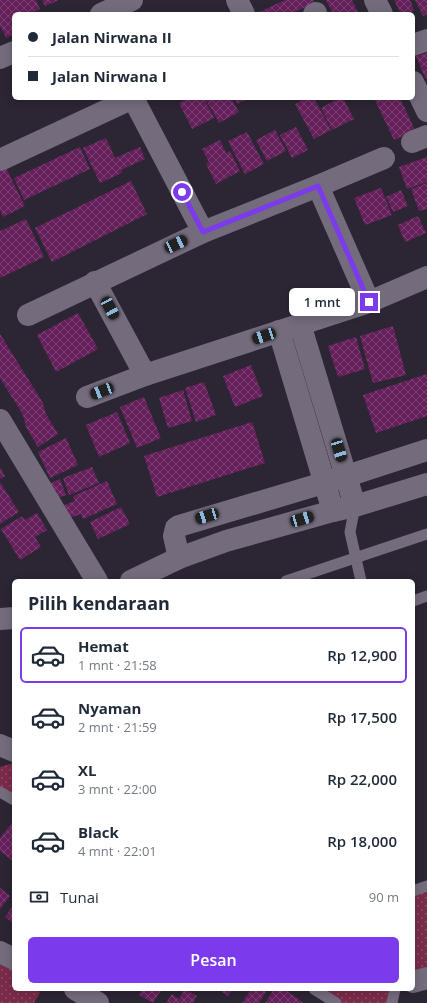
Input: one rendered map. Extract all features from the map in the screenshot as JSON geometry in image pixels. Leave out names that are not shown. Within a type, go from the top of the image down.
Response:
[{"type":"street","points":[[105,12],[132,0]]},
{"type":"street","points":[[237,0],[243,12]]},
{"type":"street","points":[[375,0],[381,12]]},
{"type":"street","points":[[415,44],[427,40]]},
{"type":"street","points":[[0,58],[12,53]]},
{"type":"street","points":[[415,86],[427,111]]},
{"type":"street","points":[[0,160],[129,100]]},
{"type":"street","points":[[134,100],[203,232]]},
{"type":"street","points":[[28,315],[203,232],[384,158]]},
{"type":"street","points":[[318,186],[369,302]]},
{"type":"street","points":[[87,397],[145,374],[369,302],[427,277]]},
{"type":"street","points":[[95,282],[145,374]]},
{"type":"street","points":[[300,324],[355,506]]},
{"type":"street","points":[[279,331],[332,511]]},
{"type":"street","points":[[0,420],[96,579]]},
{"type":"street","points":[[179,558],[174,536],[176,528],[179,526],[347,476],[427,450]]},
{"type":"street","points":[[135,579],[179,558],[226,541],[355,506],[427,484]]},
{"type":"street","points":[[0,619],[12,618]]},
{"type":"street","points":[[0,745],[12,750]]},
{"type":"street","points":[[0,952],[12,958]]},
{"type":"street","points":[[415,981],[427,978]]},
{"type":"street","points":[[64,1003],[73,991]]},
{"type":"street","points":[[77,991],[98,1003]]},
{"type":"lane","points":[[355,506],[350,532],[354,558],[359,579]]},
{"type":"lane","points":[[332,511],[350,532]]},
{"type":"lane","points":[[292,579],[427,534]]},
{"type":"lane","points":[[415,600],[427,596]]},
{"type":"lane","points":[[0,792],[12,799]]},
{"type":"lane","points":[[415,890],[427,886]]},
{"type":"lane","points":[[317,991],[336,1003]]},
{"type":"lane","points":[[392,1003],[395,991]]},
{"type":"shaded area","points":[[12,764],[12,799],[0,792],[0,767]]},
{"type":"shaded area","points":[[427,886],[427,978],[415,981],[415,889]]},
{"type":"shaded area","points":[[0,961],[12,968],[12,991],[38,991],[40,993],[34,1003],[0,1003]]},
{"type":"shaded area","points":[[317,991],[395,991],[392,1003],[336,1003]]},
{"type":"building","points":[[0,0],[36,0],[40,9],[33,12],[12,12],[12,35],[6,38],[1,27],[0,28]]},
{"type":"building","points":[[42,0],[59,0],[45,6]]},
{"type":"building","points":[[285,0],[313,0],[314,3],[295,12],[259,12]]},
{"type":"building","points":[[326,0],[352,0],[358,12],[332,12]]},
{"type":"building","points":[[394,0],[410,0],[414,10],[410,12],[400,12]]},
{"type":"building","points":[[415,0],[427,0],[427,14],[423,16]]},
{"type":"building","points":[[427,53],[427,78],[425,78],[416,56]]},
{"type":"building","points":[[185,100],[205,100],[214,118],[192,129],[179,103]]},
{"type":"building","points":[[206,100],[232,100],[239,112],[219,123]]},
{"type":"building","points":[[236,100],[245,100],[237,104]]},
{"type":"building","points":[[303,100],[315,100],[331,130],[314,139],[295,104]]},
{"type":"building","points":[[336,100],[344,100],[354,119],[332,130],[321,108]]},
{"type":"building","points":[[375,100],[401,100],[415,130],[394,140]]},
{"type":"building","points":[[296,127],[308,150],[292,158],[280,135]]},
{"type":"building","points":[[275,130],[286,151],[267,161],[256,140]]},
{"type":"building","points":[[247,132],[264,164],[245,174],[228,141]]},
{"type":"building","points":[[106,138],[115,158],[140,147],[145,159],[121,170],[122,173],[100,183],[83,148]]},
{"type":"building","points":[[220,140],[226,153],[230,151],[240,171],[216,184],[206,164],[209,162],[202,149]]},
{"type":"building","points":[[80,147],[90,169],[24,200],[14,178]]},
{"type":"building","points":[[427,157],[427,182],[407,189],[399,167]]},
{"type":"building","points":[[6,168],[25,206],[3,217],[0,210],[0,171]]},
{"type":"building","points":[[131,181],[147,214],[52,262],[35,228]]},
{"type":"building","points":[[427,183],[427,209],[419,211],[411,189]]},
{"type":"building","points":[[381,188],[392,215],[365,225],[354,198]]},
{"type":"building","points":[[401,190],[408,206],[393,212],[386,197]]},
{"type":"building","points":[[418,216],[426,233],[405,242],[398,225]]},
{"type":"building","points":[[26,219],[44,257],[0,278],[0,231]]},
{"type":"building","points":[[78,313],[98,349],[56,372],[37,335]]},
{"type":"building","points":[[393,326],[406,375],[373,383],[360,336]]},
{"type":"building","points":[[0,334],[43,403],[46,414],[58,434],[38,447],[26,427],[23,415],[0,378]]},
{"type":"building","points":[[356,337],[365,369],[338,377],[328,346]]},
{"type":"building","points":[[251,365],[263,396],[235,407],[223,376]]},
{"type":"building","points":[[427,374],[427,416],[376,433],[363,395]]},
{"type":"building","points":[[204,382],[216,415],[196,422],[185,388]]},
{"type":"building","points":[[183,390],[192,421],[168,428],[159,398]]},
{"type":"building","points":[[144,397],[161,438],[137,448],[120,407]]},
{"type":"building","points":[[117,412],[130,443],[99,457],[86,425]]},
{"type":"building","points":[[252,422],[265,463],[157,497],[144,456]]},
{"type":"building","points":[[66,438],[78,465],[50,478],[38,452]]},
{"type":"building","points":[[0,467],[5,476],[0,479]]},
{"type":"building","points":[[92,467],[99,483],[69,495],[63,478]]},
{"type":"building","points":[[60,479],[66,495],[56,499],[51,483]]},
{"type":"building","points":[[107,481],[117,504],[83,519],[81,514],[69,518],[64,505],[75,501],[73,496]]},
{"type":"building","points":[[0,482],[19,512],[0,524]]},
{"type":"building","points":[[121,507],[130,524],[98,539],[90,522]]},
{"type":"building","points":[[37,513],[47,530],[35,537],[41,547],[20,560],[1,529],[22,516],[25,520]]},
{"type":"building","points":[[12,823],[12,860],[0,851],[0,838]]},
{"type":"building","points":[[0,888],[10,896],[0,909]]},
{"type":"building","points":[[12,907],[12,922],[5,917]]},
{"type":"building","points":[[141,991],[161,991],[153,1003],[139,995]]},
{"type":"building","points":[[184,991],[188,991],[197,996],[193,1003],[166,1003],[172,994],[179,999]]},
{"type":"building","points":[[221,991],[232,991],[228,996]]},
{"type":"building","points":[[250,991],[267,991],[259,1003],[242,1003]]},
{"type":"building","points":[[273,991],[287,991],[304,1003],[265,1003]]},
{"type":"route","points":[[182,192],[203,232],[318,186],[369,302]]}]
